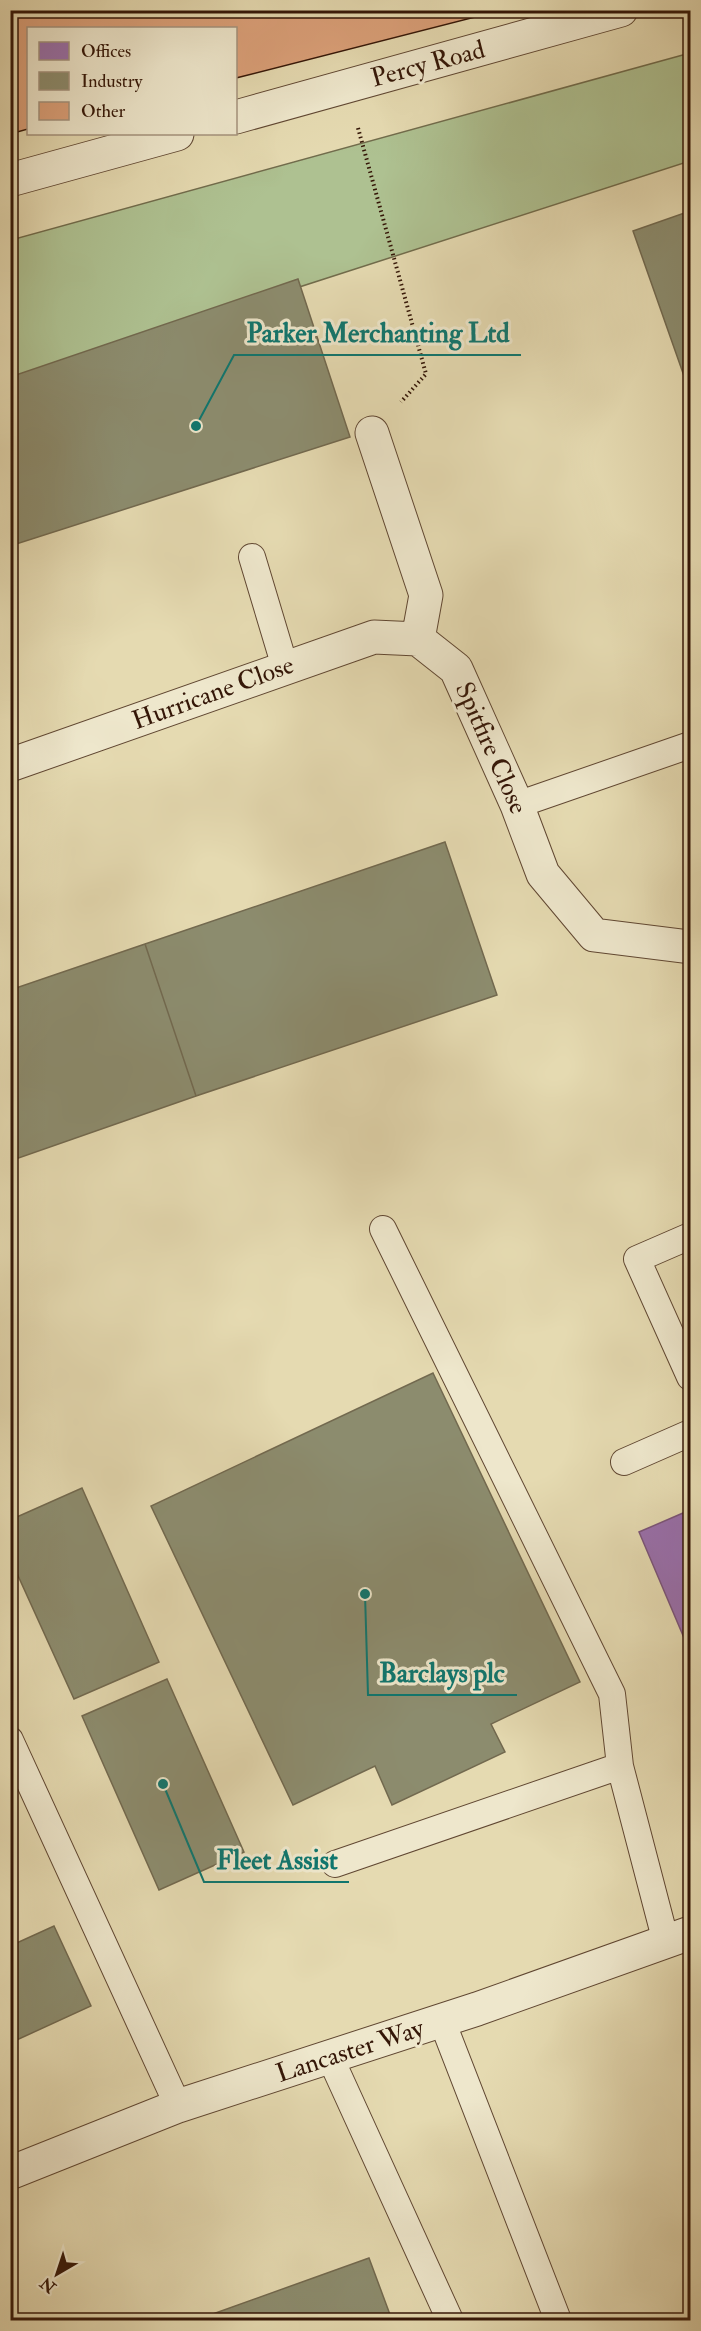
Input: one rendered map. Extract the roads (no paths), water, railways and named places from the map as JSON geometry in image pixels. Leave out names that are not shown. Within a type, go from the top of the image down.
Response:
[{"type":"street","name":"Percy Road","points":[[237,117],[621,10]]},
{"type":"street","points":[[10,180],[173,135]]},
{"type":"street","points":[[372,433],[426,595],[418,639]]},
{"type":"street","name":"Hurricane Close","points":[[10,765],[374,637],[418,639]]},
{"type":"street","name":"Spitfire Close","points":[[418,639],[456,669],[517,805],[543,874],[594,935],[690,947]]},
{"type":"street","name":"Lancaster Way","points":[[10,2173],[178,2106],[442,2021],[678,1938]]},
{"type":"lane","points":[[252,557],[285,667]]},
{"type":"lane","points":[[517,805],[690,745]]},
{"type":"lane","points":[[382,1229],[612,1694],[620,1766],[678,1938]]},
{"type":"lane","points":[[690,1236],[637,1259],[690,1377]]},
{"type":"lane","points":[[624,1462],[690,1432]]},
{"type":"lane","points":[[11,1743],[178,2106]]},
{"type":"lane","points":[[335,1864],[620,1766]]},
{"type":"lane","points":[[442,2021],[558,2320]]},
{"type":"lane","points":[[330,2057],[450,2320]]},
{"type":"place","name":"Parker Merchanting Ltd","points":[[196,426]]},
{"type":"place","name":"Barclays plc","points":[[365,1594]]},
{"type":"place","name":"Fleet Assist","points":[[163,1784]]}]
